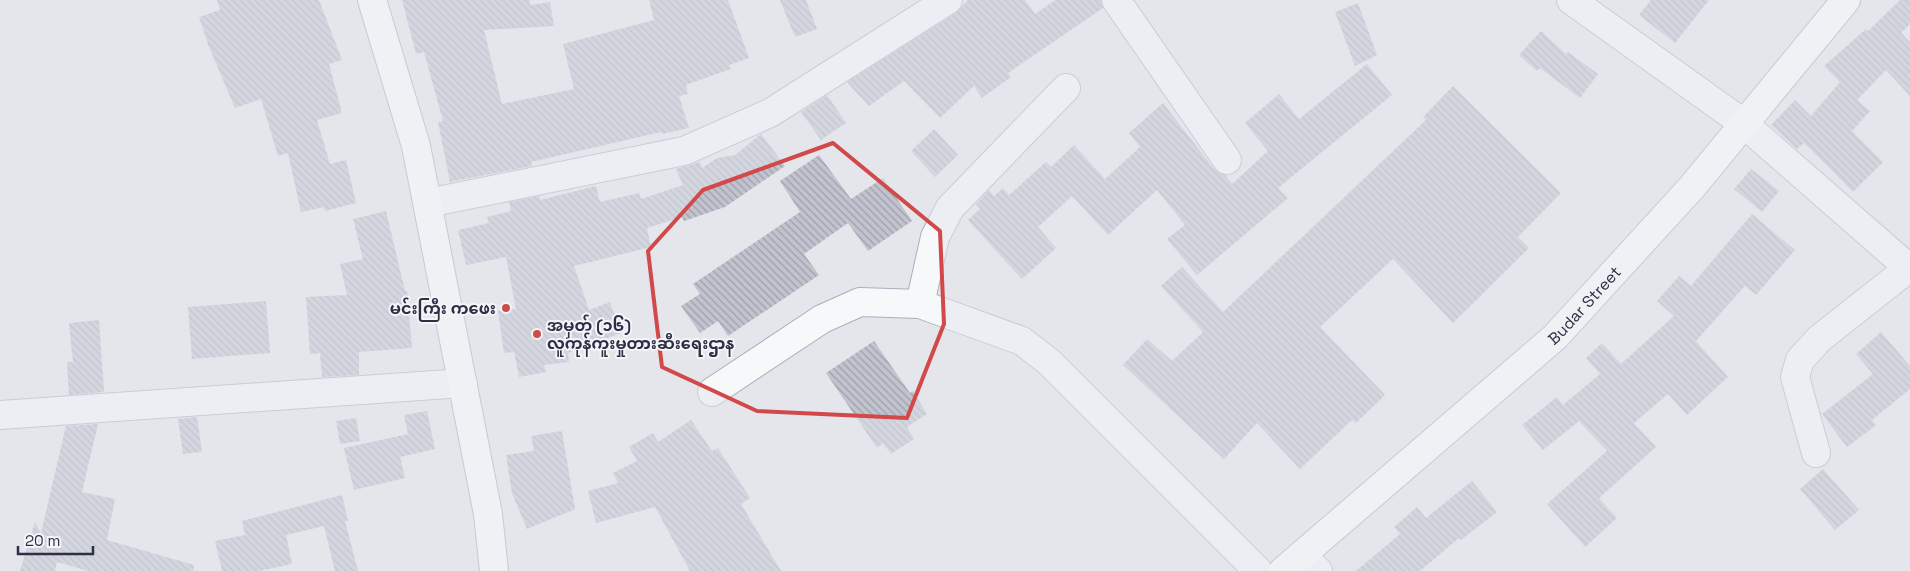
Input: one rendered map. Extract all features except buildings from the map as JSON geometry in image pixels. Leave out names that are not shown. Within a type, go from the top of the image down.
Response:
[{"type":"main road","points":[[372,0],[416,146],[488,514],[494,571]]},
{"type":"main road","name":"Budar Street","points":[[1301,566],[1555,337],[1692,187],[1846,0]]},
{"type":"street","points":[[428,203],[684,150],[770,113],[948,0]]},
{"type":"street","points":[[1116,0],[1226,160]]},
{"type":"street","points":[[1571,0],[1743,123],[1910,269],[1819,339],[1800,360],[1795,377],[1816,453]]},
{"type":"street","points":[[920,304],[935,237],[950,208],[1066,88]]},
{"type":"street","points":[[712,392],[822,319],[860,302],[920,304],[1022,341],[1049,362],[1258,571]]},
{"type":"street","points":[[0,415],[462,383]]},
{"type":"highlighted area","points":[[833,143],[940,231],[944,324],[907,418],[757,411],[662,367],[648,251],[703,190]]},
{"type":"place","name":"မင်းကြီး ကဖေး","points":[[506,308]]},
{"type":"place","name":"အမှတ် (၁၆) လူကုန်ကူးမှုတားဆီးရေးဌာန","points":[[537,334]]}]
